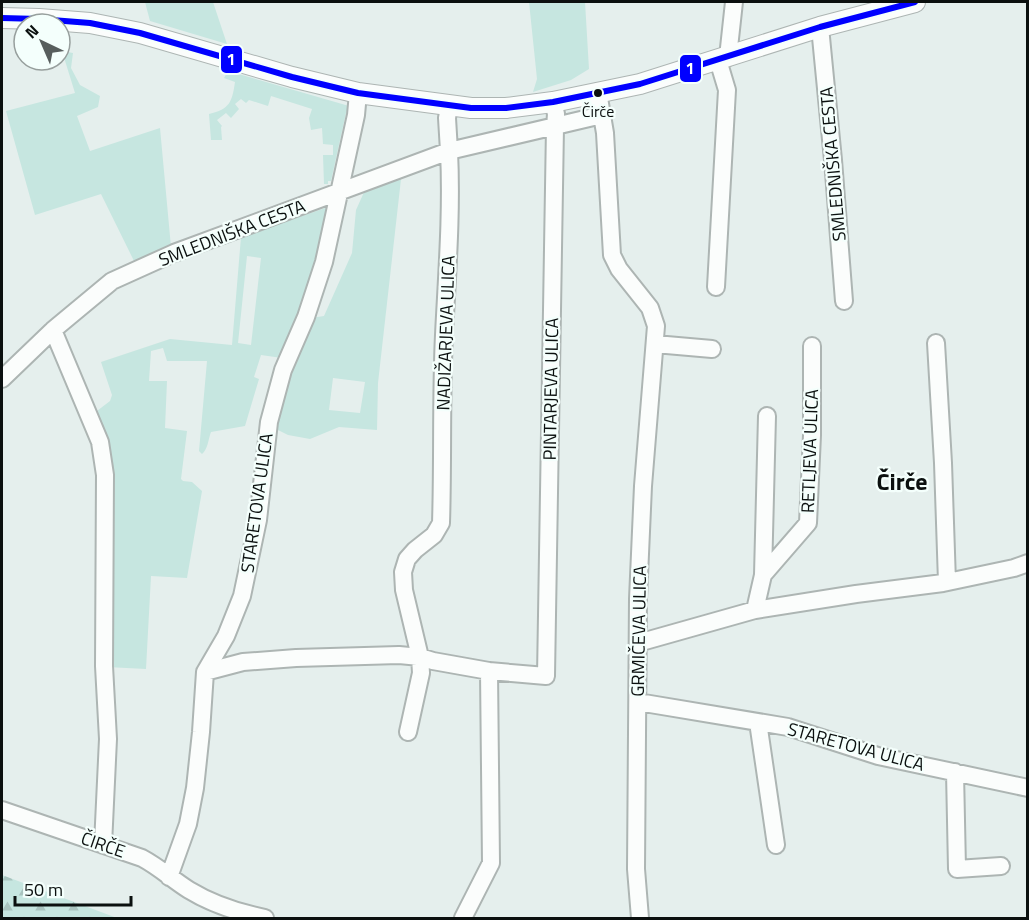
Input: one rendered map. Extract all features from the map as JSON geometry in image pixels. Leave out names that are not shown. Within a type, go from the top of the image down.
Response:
[{"type":"street","points":[[716,287],[727,90],[723,58],[734,2]]},
{"type":"street","points":[[2,18],[90,23],[140,33],[292,77],[358,93],[449,106],[506,108],[553,102],[640,84],[820,27],[915,2]]},
{"type":"street","name":"SMLEDNIŠKA CESTA","points":[[820,27],[844,301]]},
{"type":"street","name":"GRMIČEVA ULICA","points":[[598,92],[605,133],[612,255],[619,268],[650,308],[656,326],[643,486],[638,599],[636,869],[640,918]]},
{"type":"street","name":"STARETOVA ULICA","points":[[204,672],[226,636],[242,597],[258,520],[269,422],[283,370],[306,317],[324,262],[356,115],[358,93]]},
{"type":"street","name":"PINTARJEVA ULICA","points":[[489,671],[546,676],[556,114],[553,102]]},
{"type":"street","points":[[449,106],[447,118],[449,151],[602,115]]},
{"type":"street","name":"SMLEDNIŠKA CESTA","points":[[2,378],[53,330],[112,281],[174,253],[449,151]]},
{"type":"street","name":"NADIŽARJEVA ULICA","points":[[408,732],[421,673],[420,657],[404,590],[403,572],[407,559],[434,535],[441,523],[449,151]]},
{"type":"street","points":[[53,330],[100,442],[105,475],[104,666],[108,739],[103,845]]},
{"type":"street","points":[[936,343],[944,463],[946,582]]},
{"type":"street","points":[[655,344],[712,350]]},
{"type":"street","name":"RETLJEVA ULICA","points":[[763,574],[808,523],[812,435],[812,346]]},
{"type":"street","name":"RETLJEVA ULICA","points":[[754,610],[763,574],[767,416]]},
{"type":"street","points":[[638,643],[754,610],[946,582],[1028,563]]},
{"type":"street","points":[[169,877],[188,824],[195,788],[204,672],[243,662],[296,658],[399,655],[420,657],[489,671],[491,863],[463,918]]},
{"type":"street","name":"STARETOVA ULICA","points":[[638,702],[788,727],[878,756],[1028,788]]},
{"type":"street","name":"STARETOVA ULICA","points":[[758,722],[776,845]]},
{"type":"street","points":[[955,772],[957,869],[1001,866]]},
{"type":"street","name":"ČIRČE","points":[[2,810],[142,858],[192,892],[229,908],[265,918]]},
{"type":"green space","points":[[145,2],[213,2],[227,44],[150,21]]},
{"type":"green space","points":[[529,2],[585,2],[589,69],[571,80],[533,92],[537,79]]},
{"type":"green space","points":[[72,70],[80,85],[100,96],[98,107],[77,116],[90,151],[160,128],[171,247],[135,263],[101,194],[35,215],[6,111],[75,93],[68,72],[72,72]]},
{"type":"green space","points":[[228,71],[349,106],[331,181],[328,181],[328,184],[324,184],[323,155],[333,155],[333,145],[323,144],[322,128],[311,130],[309,118],[312,109],[271,96],[268,106],[249,100],[246,103],[241,99],[235,104],[239,109],[231,118],[226,113],[217,120],[222,126],[222,140],[211,140],[209,114],[226,107],[233,95],[235,82],[224,78]]},
{"type":"green space","points":[[401,179],[378,383],[377,430],[339,427],[310,439],[288,435],[274,428],[276,404],[311,318],[324,316],[352,253],[356,210],[365,190]],"holes":[[[333,378],[365,382],[360,413],[329,410]]]},
{"type":"green space","points":[[331,206],[303,308],[282,358],[261,355],[254,377],[259,379],[245,426],[211,432],[207,447],[202,454],[199,451],[207,361],[167,361],[163,348],[151,351],[149,381],[167,381],[165,428],[187,431],[181,479],[192,482],[202,491],[187,578],[151,576],[146,669],[107,667],[107,479],[93,414],[110,401],[112,395],[101,362],[170,339],[232,345],[241,237]],"holes":[[[247,256],[261,258],[251,345],[238,343]]]},
{"type":"green space","points":[[2,875],[117,918],[2,918]]},
{"type":"transit line","name":"1","points":[[2,18],[90,23],[140,33],[292,77],[358,93],[471,108],[506,108],[553,102],[640,84],[820,27],[915,2]]},
{"type":"place","name":"Čirče","points":[[598,93]]},
{"type":"district","name":"Čirče","points":[[902,482]]}]
